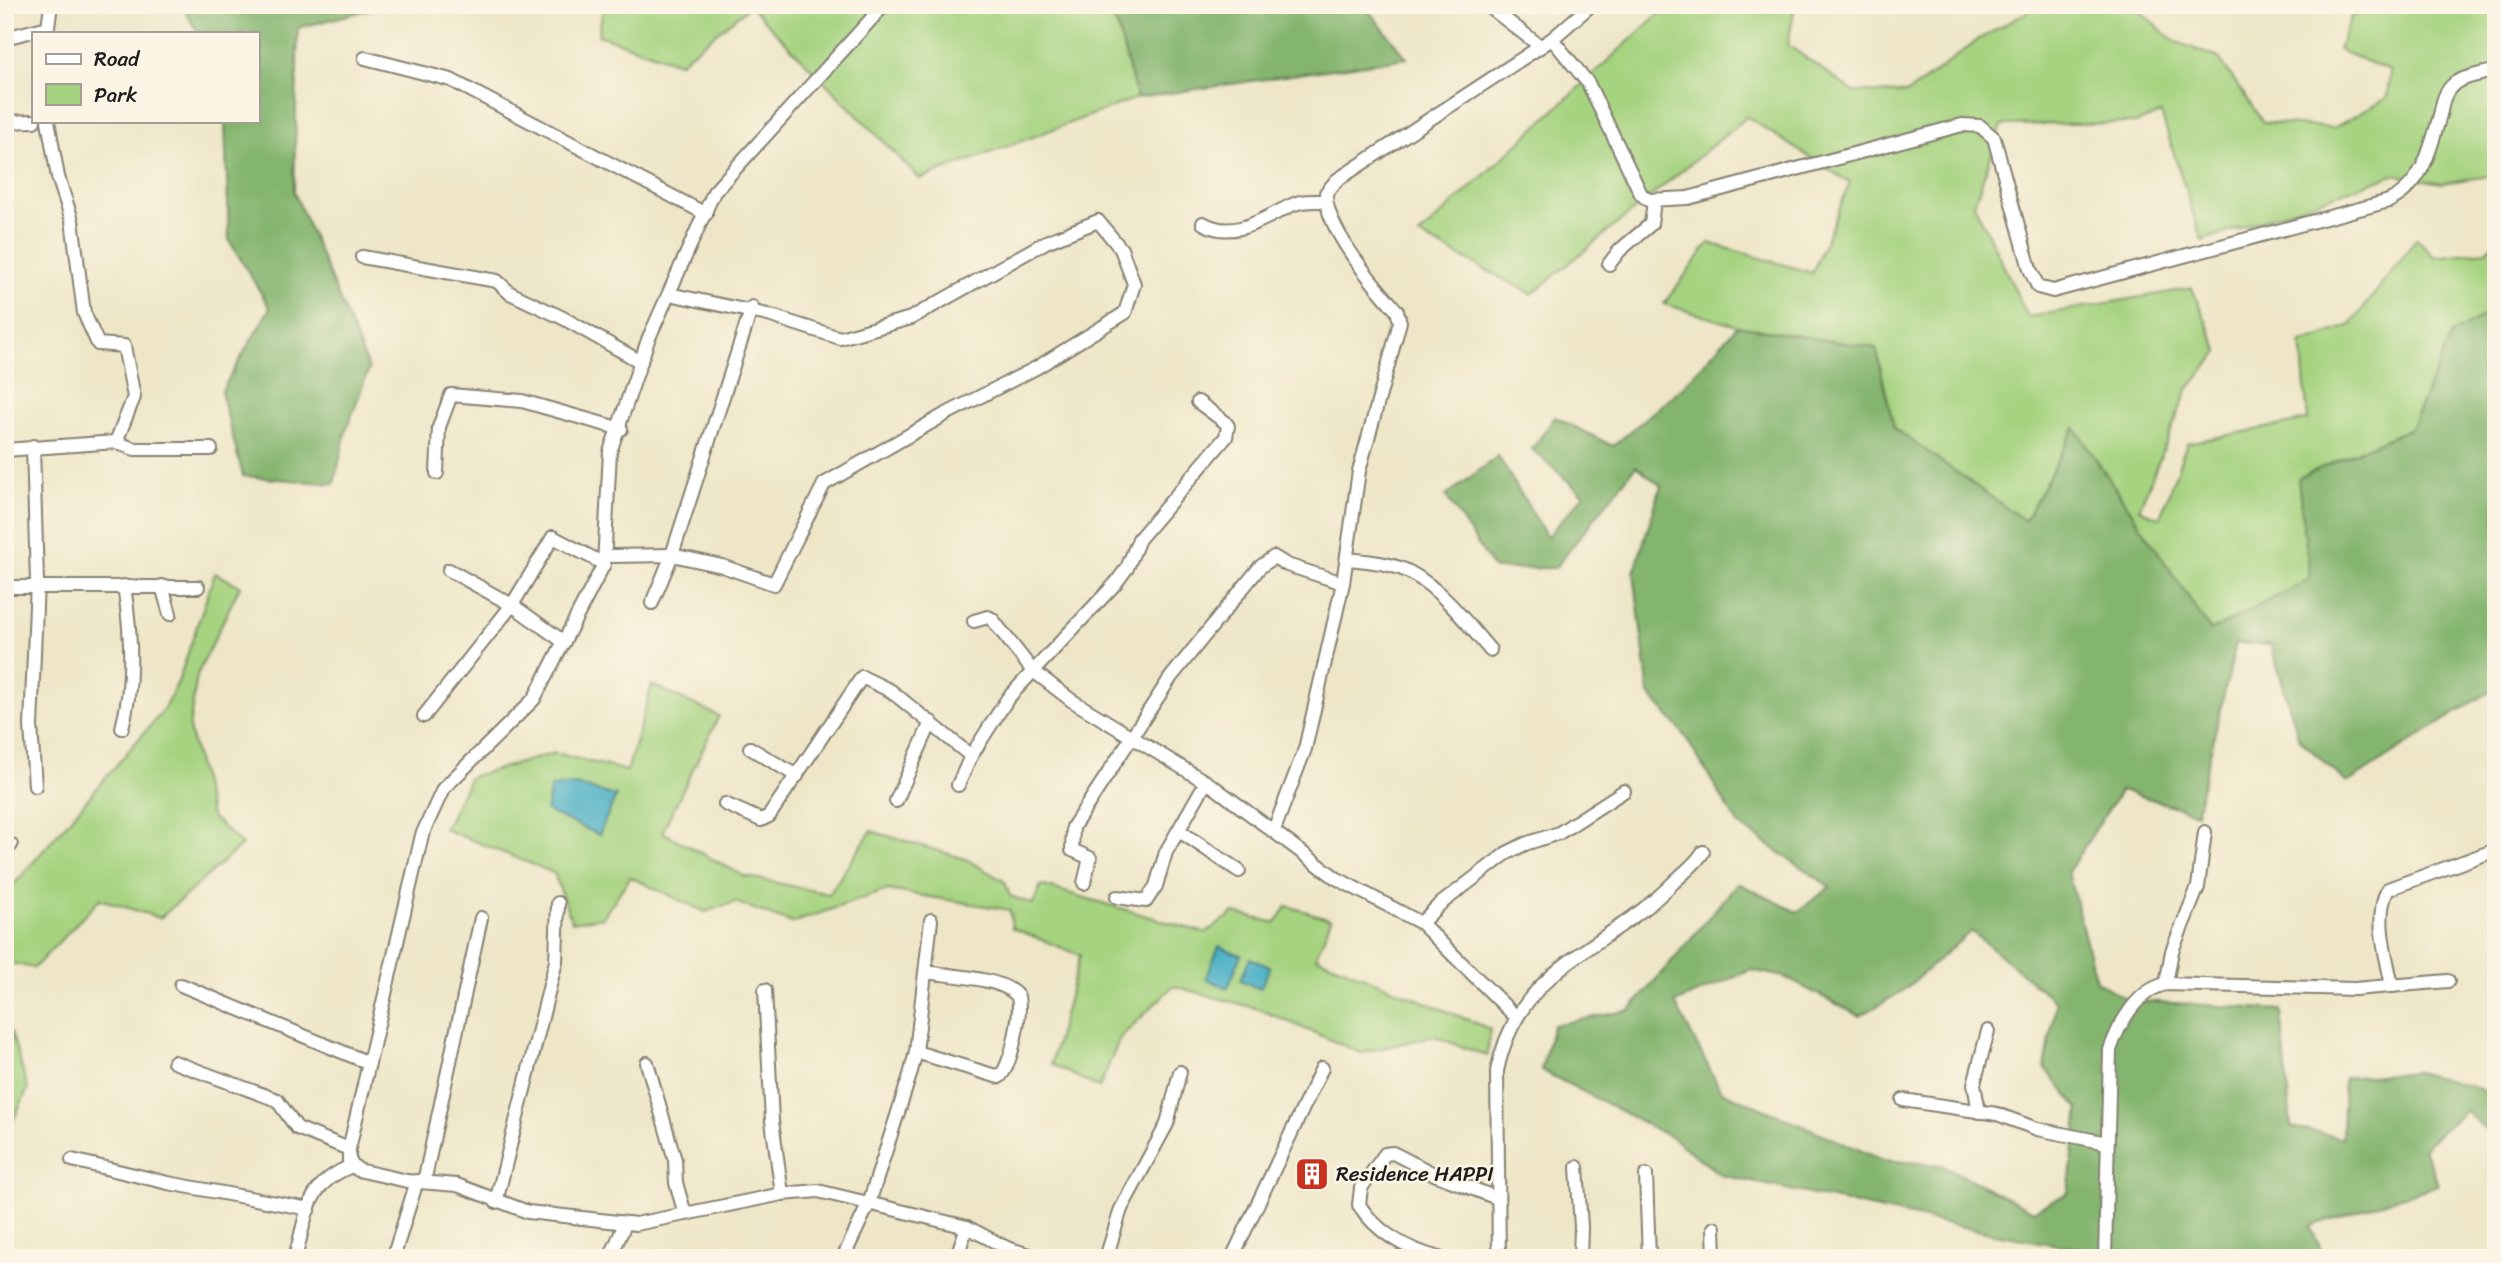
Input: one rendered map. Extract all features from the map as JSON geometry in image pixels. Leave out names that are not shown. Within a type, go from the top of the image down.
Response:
[{"type":"street","points":[[40,32],[48,27],[51,5]]},
{"type":"street","points":[[352,1167],[349,1149],[422,835],[443,789],[534,699],[608,560],[610,452],[641,362],[714,192],[884,5]]},
{"type":"street","points":[[1487,5],[1540,46]]},
{"type":"street","points":[[1274,830],[1305,749],[1343,583],[1359,471],[1400,316],[1354,257],[1325,201],[1326,193],[1336,180],[1552,38],[1591,5]]},
{"type":"street","points":[[5,38],[32,36]]},
{"type":"street","points":[[1552,38],[1588,83],[1641,194],[1654,201],[1688,198],[1962,125],[1980,125],[1994,138],[2030,269],[2038,287],[2053,291],[2403,195],[2414,185],[2422,169],[2444,95],[2456,82],[2496,70]]},
{"type":"street","points":[[365,58],[451,80],[706,214]]},
{"type":"street","points":[[5,122],[32,121]]},
{"type":"street","points":[[48,122],[58,177],[72,220],[84,313],[98,344],[124,346],[134,397],[116,442]]},
{"type":"street","points":[[1203,223],[1226,231],[1270,218],[1294,204],[1325,201]]},
{"type":"street","points":[[1609,264],[1620,250],[1651,224],[1654,201]]},
{"type":"street","points":[[424,716],[512,605],[553,537],[608,560],[672,555],[722,566],[774,584],[824,484],[946,414],[1036,368],[1125,313],[1134,284],[1121,249],[1098,221],[1046,242],[911,318],[839,338],[751,309],[669,294]]},
{"type":"street","points":[[362,257],[497,281],[510,293],[563,318],[641,362]]},
{"type":"street","points":[[652,603],[672,555],[751,309]]},
{"type":"street","points":[[437,473],[439,427],[451,395],[522,401],[620,429]]},
{"type":"street","points":[[958,785],[971,755],[1008,698],[1115,584],[1127,568],[1139,539],[1226,437],[1228,426],[1225,422],[1198,402]]},
{"type":"street","points":[[5,450],[116,442],[134,449],[211,449]]},
{"type":"street","points":[[33,447],[37,586],[31,726],[36,786]]},
{"type":"street","points":[[1084,883],[1090,859],[1072,850],[1071,831],[1129,737],[1171,677],[1269,557],[1343,583]]},
{"type":"street","points":[[1347,559],[1411,572],[1450,605],[1490,650]]},
{"type":"street","points":[[449,570],[512,605],[564,642]]},
{"type":"street","points":[[122,728],[128,707],[129,618],[124,586]]},
{"type":"street","points":[[162,586],[170,614]]},
{"type":"street","points":[[5,587],[198,587]]},
{"type":"street","points":[[974,621],[988,617],[997,622],[1032,670],[1129,737],[1206,782],[1336,878],[1421,923],[1516,1017]]},
{"type":"street","points":[[726,804],[765,819],[797,776],[862,677],[891,691],[931,722],[959,749],[971,755]]},
{"type":"street","points":[[896,801],[931,722]]},
{"type":"street","points":[[750,748],[797,776]]},
{"type":"street","points":[[1117,897],[1146,901],[1156,886],[1166,852],[1181,832],[1206,782]]},
{"type":"street","points":[[1421,923],[1439,905],[1507,853],[1559,833],[1625,790]]},
{"type":"street","points":[[1181,832],[1239,871]]},
{"type":"street","points":[[2166,984],[2172,951],[2198,887],[2205,832]]},
{"type":"street","points":[[2392,986],[2381,920],[2382,901],[2388,889],[2496,850]]},
{"type":"street","points":[[1499,1258],[1497,1071],[1502,1048],[1516,1017],[1547,979],[1649,905],[1703,852]]},
{"type":"street","points":[[496,1202],[555,961],[558,903]]},
{"type":"street","points":[[393,1258],[421,1182],[481,918]]},
{"type":"street","points":[[843,1258],[869,1203],[916,1052],[931,920]]},
{"type":"street","points":[[916,1052],[999,1077],[1006,1067],[1019,1014],[1018,997],[1005,987],[987,981],[926,972]]},
{"type":"street","points":[[2105,1258],[2108,1064],[2116,1031],[2141,998],[2166,984],[2342,989],[2448,981]]},
{"type":"street","points":[[181,985],[369,1063]]},
{"type":"street","points":[[765,990],[772,1121],[782,1194]]},
{"type":"street","points":[[1979,1112],[1974,1084],[1988,1031]]},
{"type":"street","points":[[174,1062],[277,1100],[297,1128],[349,1149]]},
{"type":"street","points":[[647,1062],[676,1160],[676,1182],[685,1214]]},
{"type":"street","points":[[1232,1258],[1322,1068]]},
{"type":"street","points":[[1106,1258],[1121,1209],[1167,1124],[1180,1072]]},
{"type":"street","points":[[1903,1100],[1997,1114],[2037,1129],[2107,1143]]},
{"type":"street","points":[[1439,1258],[1398,1243],[1376,1225],[1359,1205],[1361,1188],[1385,1154],[1393,1153],[1434,1174],[1497,1198]]},
{"type":"street","points":[[72,1160],[309,1209]]},
{"type":"street","points":[[295,1258],[317,1187],[338,1172],[352,1167],[369,1174],[457,1185],[528,1212],[579,1216],[625,1224],[649,1222],[782,1194],[818,1191],[967,1227],[1007,1248],[1039,1258]]},
{"type":"street","points":[[1577,1167],[1580,1258]]},
{"type":"street","points":[[1646,1175],[1648,1258]]},
{"type":"street","points":[[610,1258],[625,1224]]},
{"type":"street","points":[[956,1258],[967,1227]]},
{"type":"street","points":[[1714,1228],[1715,1258]]},
{"type":"green space","points":[[182,5],[387,5],[298,28],[294,192],[369,369],[346,431],[334,484],[243,476],[221,392],[270,308],[229,240],[225,122],[259,122],[259,32],[197,32]]},
{"type":"green space","points":[[604,5],[1099,5],[1117,25],[1137,98],[920,179],[750,6],[679,63],[598,35]]},
{"type":"green space","points":[[1099,5],[1364,5],[1407,58],[1137,98],[1117,25]]},
{"type":"green space","points":[[1668,5],[1795,5],[1788,45],[1854,92],[1908,93],[1979,39],[2040,5],[2133,5],[2174,41],[2219,58],[2263,122],[2333,128],[2387,98],[2390,71],[2338,50],[2351,17],[2379,5],[2496,5],[2496,175],[2442,183],[2393,175],[2202,241],[2161,113],[2136,123],[2002,125],[1974,204],[2028,317],[2192,288],[2219,352],[2188,389],[2139,509],[2160,518],[2187,443],[2308,420],[2301,343],[2351,325],[2417,238],[2434,257],[2485,251],[2496,243],[2496,309],[2452,334],[2411,428],[2298,478],[2310,579],[2211,631],[2075,428],[2025,521],[1894,428],[1875,348],[1737,326],[1664,304],[1709,243],[1812,273],[1850,183],[1747,117],[1532,294],[1419,235]]},
{"type":"green space","points":[[2496,309],[2496,687],[2347,783],[2299,739],[2271,645],[2236,643],[2196,813],[2121,790],[2068,872],[2096,981],[2128,1000],[2281,1010],[2291,1127],[2342,1138],[2344,1078],[2417,1072],[2491,1092],[2496,1089],[2496,1139],[2465,1111],[2423,1148],[2439,1185],[2310,1226],[2325,1258],[2132,1258],[1995,1234],[1721,1175],[1671,1137],[1541,1070],[1553,1025],[1630,1010],[1738,883],[1797,912],[1830,887],[1738,824],[1683,733],[1649,694],[1634,573],[1661,486],[1636,466],[1555,568],[1494,569],[1446,496],[1498,456],[1547,537],[1584,495],[1532,449],[1555,417],[1613,446],[1684,386],[1737,326],[1876,348],[1894,428],[2025,521],[2075,428],[2211,631],[2310,579],[2298,478],[2411,428],[2452,334]],"holes":[[[1971,931],[2056,1002],[2045,1068],[2079,1109],[2068,1193],[2033,1211],[1942,1165],[1883,1160],[1721,1091],[1675,1003],[1751,970],[1784,977],[1860,1016],[1904,990]]]},
{"type":"green space","points":[[215,573],[240,586],[197,675],[189,728],[211,816],[242,845],[160,918],[100,899],[34,968],[5,962],[5,895],[162,712],[178,682]]},
{"type":"green space","points":[[652,685],[719,716],[662,832],[744,876],[829,894],[871,831],[966,859],[1005,882],[1010,896],[1033,904],[1041,885],[1205,933],[1234,913],[1276,923],[1287,906],[1331,919],[1316,957],[1490,1029],[1487,1056],[1434,1036],[1361,1053],[1259,1009],[1173,986],[1120,1038],[1099,1088],[1051,1064],[1080,955],[1012,928],[1010,910],[887,890],[792,923],[735,902],[705,912],[630,877],[603,917],[572,922],[554,873],[444,829],[470,777],[555,753],[627,771]]},
{"type":"green space","points":[[11,1032],[28,1089],[5,1137],[5,1033]]},
{"type":"water","points":[[575,785],[616,796],[599,835],[546,811],[551,787]]},
{"type":"water","points":[[1219,946],[1241,955],[1228,988],[1206,979]]},
{"type":"water","points":[[1250,958],[1270,967],[1260,989],[1240,980]]},
{"type":"place","name":"Residence HAPPI","points":[[1312,1174]]}]
